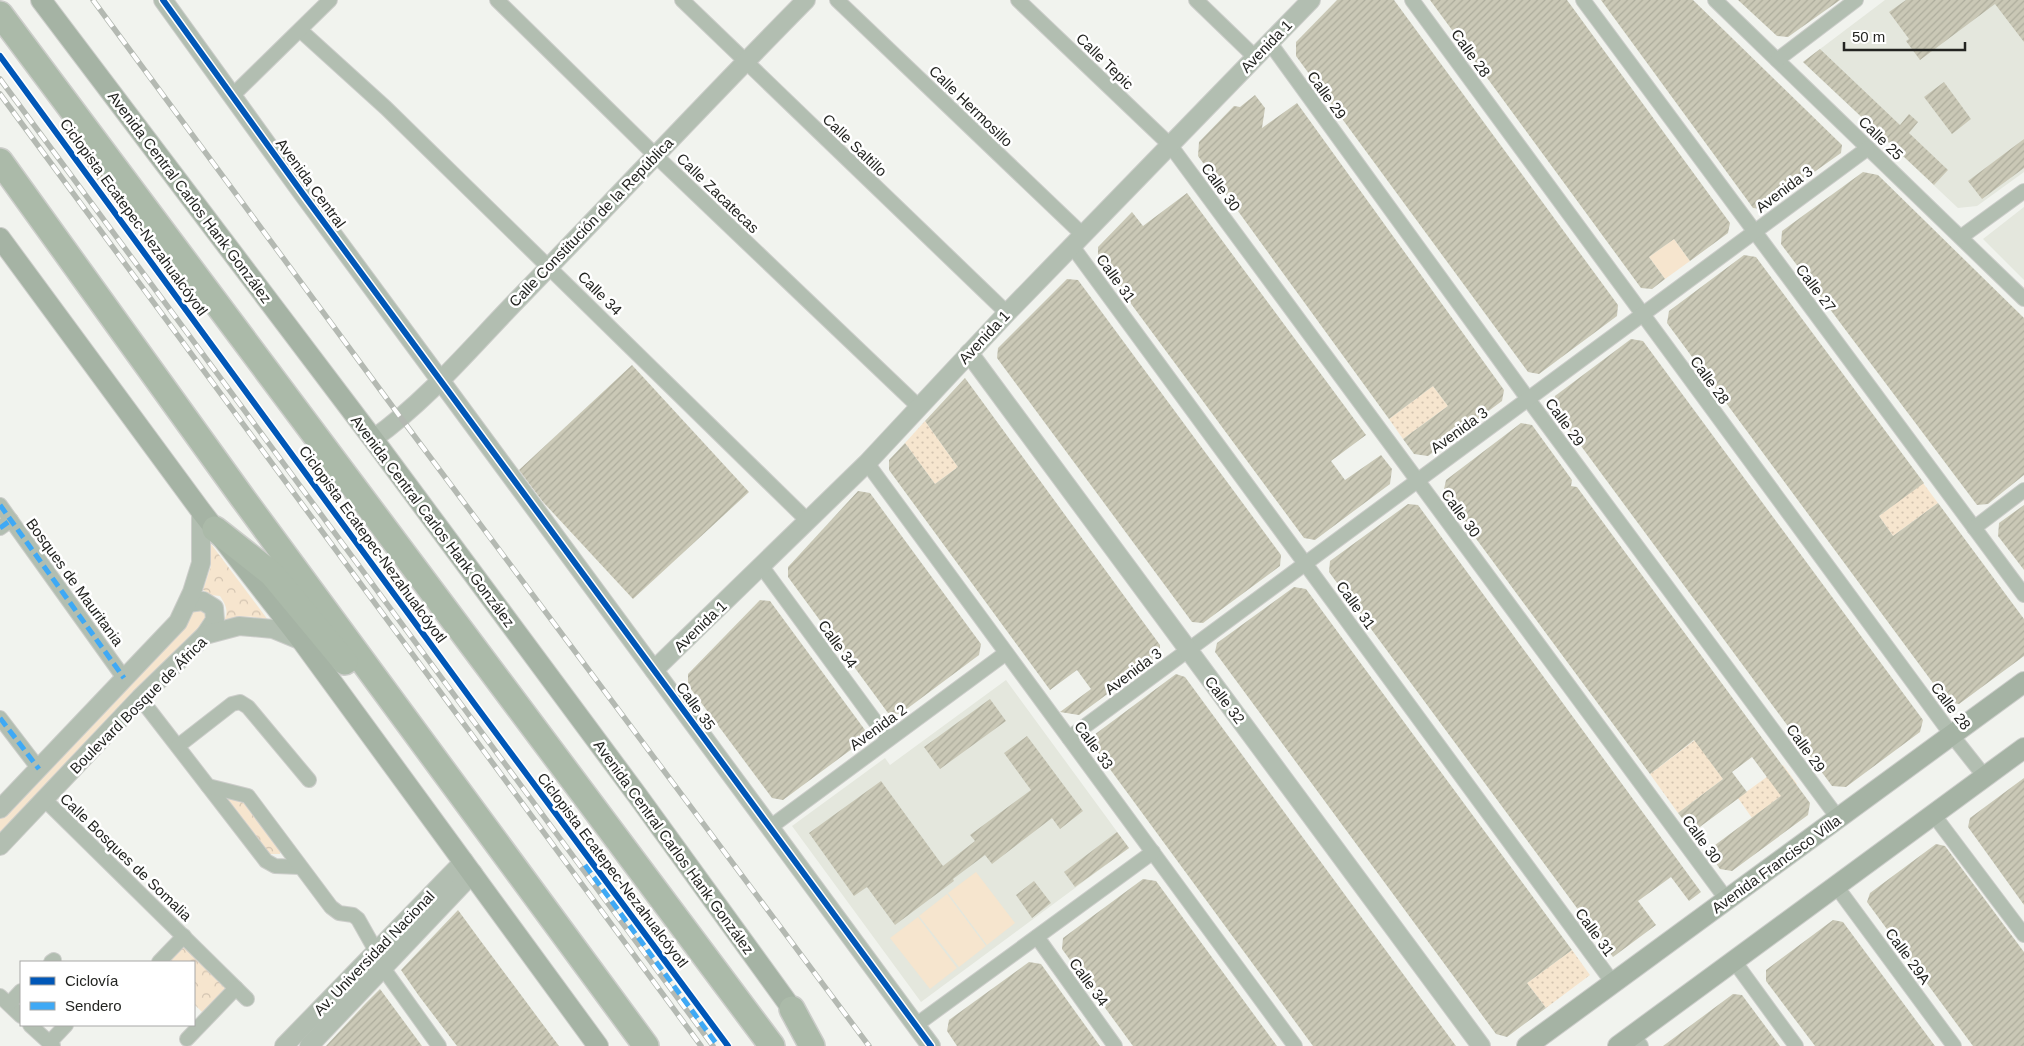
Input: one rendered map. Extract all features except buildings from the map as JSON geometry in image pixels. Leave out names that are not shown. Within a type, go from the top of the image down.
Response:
[{"type":"highway","points":[[0,14],[772,1046]]},
{"type":"highway","points":[[0,160],[242,497],[646,1046]]},
{"type":"highway","points":[[208,520],[272,574],[348,666],[387,694]]},
{"type":"highway","points":[[792,1009],[812,1046]]},
{"type":"main road","name":"Avenida Central Carlos Hank González","points":[[41,0],[373,439],[819,1046]]},
{"type":"main road","points":[[0,238],[208,520],[302,641],[598,1046]]},
{"type":"main road","name":"Avenida Francisco Villa","points":[[1527,1046],[2024,682]]},
{"type":"main road","points":[[1631,1042],[1734,961],[2024,748]]},
{"type":"street","name":"Avenida Central","points":[[163,0],[303,194],[441,379]]},
{"type":"street","points":[[233,95],[330,0]]},
{"type":"street","name":"Calle Zacatecas","points":[[497,0],[655,155],[919,406]]},
{"type":"street","name":"Calle Saltillo","points":[[682,0],[1007,313]]},
{"type":"street","name":"Calle Constitución de la República","points":[[373,439],[402,418],[441,379],[745,61],[806,0]]},
{"type":"street","name":"Calle Hermosillo","points":[[837,0],[1078,240]]},
{"type":"street","name":"Calle Tepic","points":[[1018,0],[1170,145]]},
{"type":"street","points":[[1196,0],[1256,58]]},
{"type":"street","name":"Avenida 1","points":[[654,670],[762,567],[866,462],[1007,313],[1311,0]]},
{"type":"street","name":"Calle 28","points":[[1412,0],[1951,734],[1985,776]]},
{"type":"street","name":"Calle 27","points":[[1583,0],[2024,595]]},
{"type":"street","name":"Calle 25","points":[[1715,0],[2024,299]]},
{"type":"street","points":[[1777,60],[1856,0]]},
{"type":"street","name":"Calle 34","points":[[300,30],[386,108],[808,521]]},
{"type":"street","name":"Calle 29","points":[[1270,43],[1528,399],[1838,818]]},
{"type":"street","name":"Calle 30","points":[[1170,145],[1727,900]]},
{"type":"street","name":"Avenida 3","points":[[1069,738],[1868,148]]},
{"type":"street","points":[[1961,238],[2024,191]]},
{"type":"street","name":"Calle 31","points":[[1078,240],[1305,564],[1613,983]]},
{"type":"street","name":"Calle 32","points":[[969,353],[1481,1046]]},
{"type":"street","name":"Calle 35","points":[[441,379],[769,828],[932,1046]]},
{"type":"street","name":"Calle 33","points":[[866,462],[1295,1046]]},
{"type":"street","points":[[1974,528],[2024,490]]},
{"type":"street","name":"Bosques de Mauritania","points":[[0,505],[5,524],[124,678]]},
{"type":"street","name":"Boulevard Bosque de África","points":[[0,809],[178,622],[188,603],[201,563],[208,520]]},
{"type":"street","name":"Calle 34","points":[[762,567],[888,739]]},
{"type":"street","points":[[188,603],[203,601],[214,608],[215,620],[205,635]]},
{"type":"street","name":"Boulevard Bosque de África","points":[[0,846],[140,698],[205,635],[238,626],[273,629],[302,641]]},
{"type":"street","name":"Avenida 2","points":[[769,828],[1006,653]]},
{"type":"street","points":[[140,698],[269,864],[300,867]]},
{"type":"street","points":[[178,746],[232,704],[240,702],[248,707],[309,780]]},
{"type":"street","points":[[0,718],[39,769]]},
{"type":"street","points":[[208,786],[248,796],[331,907],[339,913],[353,915],[358,919],[383,968],[439,1046]]},
{"type":"street","name":"Calle Bosques de Somalia","points":[[45,800],[247,999]]},
{"type":"street","points":[[1933,814],[2024,935]]},
{"type":"street","points":[[916,1025],[1153,852]]},
{"type":"street","name":"Av. Universidad Nacional","points":[[292,1043],[376,951],[468,867]]},
{"type":"street","name":"Av. Universidad Nacional","points":[[309,1046],[383,968],[468,867]]},
{"type":"street","name":"Calle 29A","points":[[1836,886],[1954,1046]]},
{"type":"street","name":"Calle Bosques de Somalia","points":[[160,961],[184,936]]},
{"type":"street","name":"Calle 34","points":[[1037,937],[1115,1046]]},
{"type":"street","points":[[1734,961],[1796,1046]]},
{"type":"street","points":[[198,1018],[236,988]]},
{"type":"street","points":[[20,992],[4,1000],[20,1015]]},
{"type":"street","points":[[31,1026],[51,1044],[65,1026]]},
{"type":"street","points":[[187,1039],[194,1026]]},
{"type":"shaded area","points":[[1885,0],[2024,0],[2024,172],[1977,206],[1958,208],[1803,62]]},
{"type":"shaded area","points":[[2024,207],[2024,280],[1983,239]]},
{"type":"shaded area","points":[[1006,680],[1129,848],[921,1002],[792,826],[885,758],[890,765]]},
{"type":"green space","points":[[1674,239],[1690,261],[1665,279],[1649,257]]},
{"type":"green space","points":[[1433,386],[1448,406],[1403,439],[1389,419]]},
{"type":"green space","points":[[925,421],[958,467],[935,484],[905,443]]},
{"type":"green space","points":[[1923,483],[1938,503],[1893,536],[1879,516]]},
{"type":"green space","points":[[208,540],[268,620],[244,617],[221,627],[226,615],[225,605],[220,596],[211,595],[203,590],[211,566]]},
{"type":"green space","points":[[194,606],[204,607],[208,621],[0,835],[0,818],[100,713]]},
{"type":"green space","points":[[1695,740],[1723,779],[1678,813],[1650,774]]},
{"type":"green space","points":[[1783,765],[1797,784],[1752,818],[1738,798]]},
{"type":"green space","points":[[239,795],[280,848],[280,854],[268,854],[226,802],[227,797]]},
{"type":"green space","points":[[976,872],[1015,923],[987,945],[948,893]]},
{"type":"green space","points":[[947,894],[986,946],[959,967],[919,916]]},
{"type":"green space","points":[[918,917],[957,968],[930,989],[890,938]]},
{"type":"green space","points":[[183,946],[199,957],[229,986],[202,1012],[195,1005],[195,961],[169,961]]},
{"type":"green space","points":[[1572,950],[1590,975],[1546,1008],[1527,983]]},
{"type":"railway","points":[[93,0],[401,418],[869,1046]]},
{"type":"railway","points":[[0,79],[713,1046]]},
{"type":"railway","points":[[0,94],[701,1046]]},
{"type":"marked path","points":[[0,505],[124,678]]},
{"type":"marked path","points":[[0,528],[11,520]]},
{"type":"marked path","points":[[0,718],[39,769]]},
{"type":"marked path","points":[[585,865],[718,1046]]},
{"type":"cycle path","points":[[163,0],[303,194],[931,1046]]},
{"type":"cycle path","name":"Ciclopista Ecatepec-Nezahualcóyotl","points":[[0,56],[473,702],[728,1046]]}]
